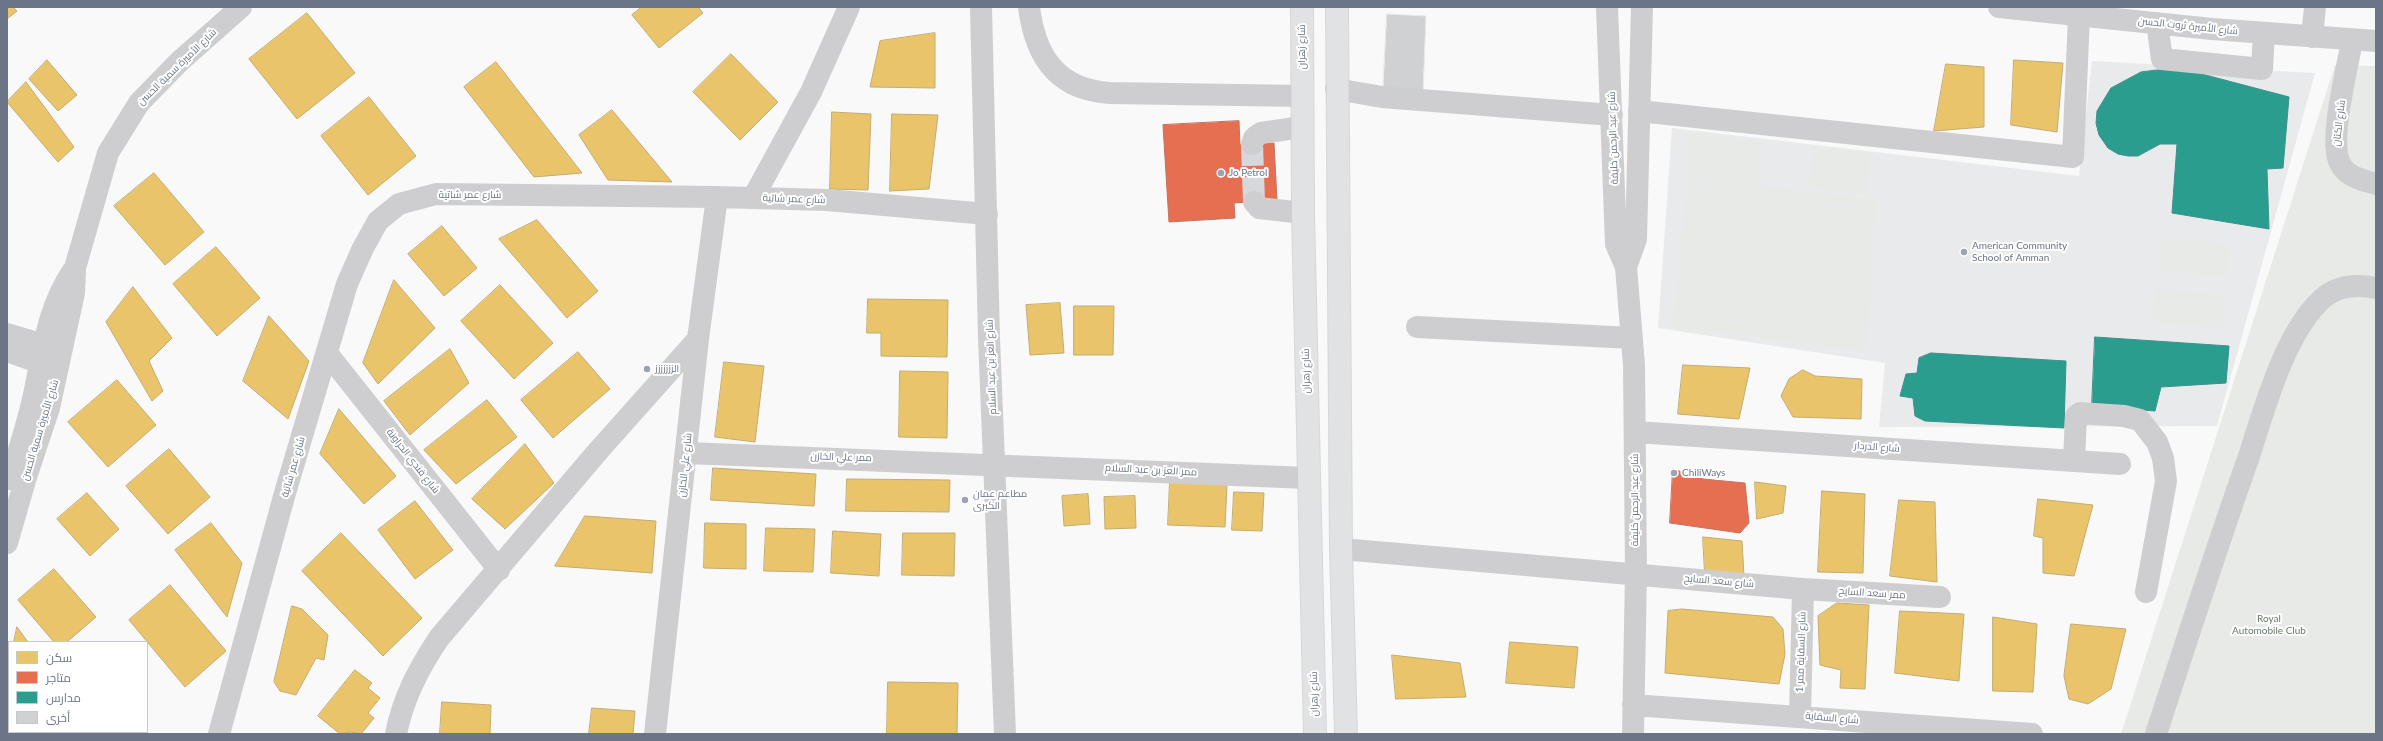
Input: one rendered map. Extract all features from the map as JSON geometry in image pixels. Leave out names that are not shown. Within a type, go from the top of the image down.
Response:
[{"type":"main road","name":"شارع زهران","points":[[1302,7],[1302,213],[1315,734]]},
{"type":"main road","points":[[1337,7],[1336,89],[1341,549],[1346,734]]},
{"type":"street","name":"شارع الأميرة سمية الحسن","points":[[7,490],[33,400],[51,357],[74,293],[75,268],[108,153],[138,103],[240,7]]},
{"type":"street","points":[[753,198],[810,92],[849,7]]},
{"type":"street","name":"شارع العز بن عبد السلام","points":[[981,7],[1003,731]]},
{"type":"street","points":[[1029,7],[1036,39],[1044,57],[1061,77],[1084,89],[1110,93],[1302,96]]},
{"type":"street","name":"شارع عبد الرحمن خليفة","points":[[1607,7],[1616,244],[1626,267],[1632,338],[1635,432],[1636,573],[1633,734]]},
{"type":"street","points":[[1619,7],[1624,9],[1639,7]]},
{"type":"street","name":"شارع عبد الرحمن خليفة","points":[[1626,267],[1636,239],[1642,7]]},
{"type":"street","name":"شارع الأميرة ثروت الحسن","points":[[1999,7],[2264,33],[2376,41]]},
{"type":"street","points":[[2312,37],[2315,7]]},
{"type":"street","points":[[1639,111],[2073,157],[2079,15]]},
{"type":"street","points":[[2157,23],[2162,59],[2262,69],[2264,33]]},
{"type":"street","name":"شارع الكتان","points":[[2352,40],[2336,130],[2336,152],[2340,164],[2350,174],[2376,184]]},
{"type":"street","points":[[1336,89],[1382,97],[1612,114]]},
{"type":"street","points":[[1252,144],[1254,138],[1261,134],[1302,127]]},
{"type":"street","name":"شارع عمر شاتية","points":[[219,734],[347,284],[363,248],[378,221],[399,204],[436,194],[717,197],[827,200],[987,214]]},
{"type":"street","name":"شارع علي الخازن","points":[[655,734],[687,453],[698,339],[717,197]]},
{"type":"street","points":[[1254,202],[1260,208],[1302,213]]},
{"type":"street","points":[[2156,734],[2280,364],[2302,323],[2322,299],[2334,290],[2362,285],[2376,288]]},
{"type":"street","points":[[1417,327],[1632,338]]},
{"type":"street","points":[[7,334],[51,357]]},
{"type":"street","points":[[396,734],[400,713],[422,664],[439,638],[499,570],[599,450],[698,339]]},
{"type":"street","points":[[7,351],[51,357]]},
{"type":"street","name":"شارع فندي الحراونة","points":[[327,352],[499,570]]},
{"type":"street","name":"شارع الأميرة سمية الحسن","points":[[7,543],[26,477],[49,408],[51,357]]},
{"type":"street","points":[[2074,461],[2076,416],[2080,412],[2124,416],[2140,420],[2157,442],[2163,458],[2166,481],[2146,592]]},
{"type":"street","name":"شارع الدردار","points":[[1635,432],[2120,464]]},
{"type":"street","name":"ممر علي الخازن","points":[[687,453],[995,464]]},
{"type":"street","name":"ممر العز بن عبد السلام","points":[[995,464],[1308,478]]},
{"type":"street","name":"شارع سعد السايح","points":[[1341,549],[1636,573],[1803,589]]},
{"type":"street","name":"ممر سعد السايح","points":[[1803,589],[1940,598]]},
{"type":"street","name":"شارع السقاية ممر 1","points":[[1800,716],[1803,589]]},
{"type":"street","name":"شارع السقاية","points":[[1633,705],[2032,734]]},
{"type":"shaded area","name":"American Community School of Amman","points":[[2092,61],[2315,73],[2217,426],[1879,427],[1885,363],[1658,328],[1672,128],[2079,176]]},
{"type":"green space","name":"Royal Automobile Club","points":[[2335,65],[2376,66],[2376,734],[2121,734]]},
{"type":"green space","points":[[1690,133],[1762,142],[1758,183],[1688,174]]},
{"type":"green space","points":[[1813,147],[1870,154],[1866,194],[1810,188]]},
{"type":"green space","points":[[1688,177],[1876,200],[1866,351],[1674,326]]},
{"type":"green space","points":[[2160,238],[2229,244],[2226,276],[2157,270]]},
{"type":"green space","points":[[2156,289],[2224,295],[2221,327],[2154,322]]},
{"type":"building: سكن","points":[[7,7],[13,7],[17,11],[7,19]]},
{"type":"building: سكن","points":[[642,7],[698,7],[703,13],[659,48],[632,15]]},
{"type":"building: سكن","points":[[307,13],[355,73],[297,119],[249,59]]},
{"type":"building: سكن","points":[[935,33],[935,88],[870,87],[880,41]]},
{"type":"building: سكن","points":[[731,54],[778,102],[740,140],[693,92]]},
{"type":"building: سكن","points":[[47,60],[77,95],[58,111],[29,79]]},
{"type":"building: سكن","points":[[2014,60],[2063,63],[2057,132],[2011,125]]},
{"type":"building: سكن","points":[[496,62],[582,173],[534,177],[464,87]]},
{"type":"building: سكن","points":[[1946,64],[1984,67],[1984,127],[1934,131]]},
{"type":"building: سكن","points":[[26,82],[74,147],[58,162],[7,102]]},
{"type":"building: سكن","points":[[369,97],[416,156],[368,195],[321,136]]},
{"type":"building: سكن","points":[[612,110],[672,182],[608,180],[579,135]]},
{"type":"building: سكن","points":[[832,112],[871,114],[868,190],[830,189]]},
{"type":"building: سكن","points":[[892,114],[938,115],[929,189],[890,191]]},
{"type":"building: سكن","points":[[154,173],[204,232],[165,265],[114,206]]},
{"type":"building: سكن","points":[[537,220],[598,291],[567,318],[499,239]]},
{"type":"building: سكن","points":[[442,226],[477,268],[444,296],[408,254]]},
{"type":"building: سكن","points":[[216,247],[260,298],[217,336],[173,284]]},
{"type":"building: سكن","points":[[394,280],[435,328],[378,384],[363,363]]},
{"type":"building: سكن","points":[[500,285],[553,343],[514,379],[461,321]]},
{"type":"building: سكن","points":[[133,287],[172,338],[149,361],[163,391],[152,401],[106,322]]},
{"type":"building: سكن","points":[[868,299],[948,300],[947,357],[881,356],[881,333],[867,333]]},
{"type":"building: سكن","points":[[1060,303],[1064,353],[1030,355],[1026,305]]},
{"type":"building: سكن","points":[[1074,306],[1114,306],[1113,355],[1074,355]]},
{"type":"building: سكن","points":[[269,316],[309,361],[288,419],[243,381]]},
{"type":"building: سكن","points":[[450,349],[469,383],[410,435],[384,401]]},
{"type":"building: سكن","points":[[578,352],[610,389],[553,438],[521,400]]},
{"type":"building: سكن","points":[[724,362],[764,366],[755,442],[715,437]]},
{"type":"building: سكن","points":[[1683,365],[1750,368],[1739,419],[1678,414]]},
{"type":"building: سكن","points":[[1803,370],[1815,376],[1862,379],[1861,419],[1793,417],[1781,396],[1789,379]]},
{"type":"building: سكن","points":[[900,371],[948,372],[947,438],[899,437]]},
{"type":"building: سكن","points":[[117,380],[156,425],[108,467],[68,422]]},
{"type":"building: سكن","points":[[487,400],[517,437],[456,484],[424,450]]},
{"type":"building: سكن","points":[[339,409],[396,476],[364,504],[320,454]]},
{"type":"building: سكن","points":[[525,444],[554,483],[505,529],[472,499]]},
{"type":"building: سكن","points":[[169,449],[210,497],[168,534],[126,486]]},
{"type":"building: سكن","points":[[713,468],[816,474],[814,506],[711,500]]},
{"type":"building: سكن","points":[[847,479],[950,480],[949,512],[846,511]]},
{"type":"building: سكن","points":[[1170,482],[1227,485],[1225,527],[1168,525]]},
{"type":"building: سكن","points":[[1755,482],[1786,486],[1783,513],[1757,519]]},
{"type":"building: سكن","points":[[1822,491],[1865,494],[1863,573],[1818,572]]},
{"type":"building: سكن","points":[[1234,492],[1264,493],[1262,531],[1232,530]]},
{"type":"building: سكن","points":[[87,493],[119,529],[90,556],[57,519]]},
{"type":"building: سكن","points":[[1088,494],[1090,524],[1064,526],[1062,496]]},
{"type":"building: سكن","points":[[1135,496],[1136,528],[1105,529],[1104,497]]},
{"type":"building: سكن","points":[[2038,499],[2093,505],[2074,576],[2043,573],[2043,538],[2034,536]]},
{"type":"building: سكن","points":[[1899,500],[1935,502],[1937,582],[1890,576]]},
{"type":"building: سكن","points":[[415,501],[453,550],[415,579],[378,530]]},
{"type":"building: سكن","points":[[585,516],[656,521],[652,573],[555,566]]},
{"type":"building: سكن","points":[[211,523],[242,563],[227,617],[175,550]]},
{"type":"building: سكن","points":[[705,523],[746,524],[746,569],[704,568]]},
{"type":"building: سكن","points":[[766,528],[815,529],[813,572],[764,571]]},
{"type":"building: سكن","points":[[833,531],[881,534],[879,576],[831,573]]},
{"type":"building: سكن","points":[[341,533],[422,618],[383,656],[302,571]]},
{"type":"building: سكن","points":[[903,533],[955,533],[954,576],[902,575]]},
{"type":"building: سكن","points":[[1703,537],[1742,541],[1744,576],[1705,573]]},
{"type":"building: سكن","points":[[54,569],[96,617],[68,641],[53,641],[18,600]]},
{"type":"building: سكن","points":[[170,585],[226,651],[185,687],[129,620]]},
{"type":"building: سكن","points":[[1837,603],[1869,605],[1865,689],[1840,688],[1841,670],[1820,665],[1818,616]]},
{"type":"building: سكن","points":[[292,606],[302,609],[328,635],[324,660],[316,658],[296,695],[280,691],[274,682]]},
{"type":"building: سكن","points":[[1682,609],[1773,617],[1783,629],[1785,654],[1779,684],[1665,673],[1668,611]]},
{"type":"building: سكن","points":[[1900,611],[1964,614],[1959,681],[1895,673]]},
{"type":"building: سكن","points":[[1993,617],[2037,624],[2033,692],[1993,691]]},
{"type":"building: سكن","points":[[2071,624],[2126,629],[2111,689],[2088,704],[2069,699],[2064,676]]},
{"type":"building: سكن","points":[[17,627],[27,641],[14,641]]},
{"type":"building: سكن","points":[[1510,642],[1578,647],[1574,688],[1506,683]]},
{"type":"building: سكن","points":[[1392,655],[1460,663],[1466,697],[1396,699]]},
{"type":"building: سكن","points":[[355,670],[372,683],[368,688],[380,698],[368,713],[374,718],[361,734],[350,732],[340,734],[318,716]]},
{"type":"building: سكن","points":[[888,682],[958,683],[957,734],[887,734]]},
{"type":"building: سكن","points":[[442,702],[491,705],[490,734],[440,734]]},
{"type":"building: سكن","points":[[592,708],[635,711],[633,734],[589,734]]},
{"type":"building: متاجر","name":"Jo Petrol","points":[[1239,121],[1240,145],[1274,143],[1277,200],[1234,203],[1235,218],[1169,222],[1163,125]]},
{"type":"building: متاجر","points":[[1673,469],[1703,479],[1745,483],[1749,523],[1740,533],[1670,523]]},
{"type":"building: مدارس","points":[[2158,70],[2198,73],[2289,97],[2283,168],[2267,169],[2269,229],[2172,213],[2177,144],[2160,144],[2138,156],[2118,154],[2108,148],[2099,135],[2096,123],[2097,111],[2111,88],[2141,72]]},
{"type":"building: مدارس","points":[[2095,337],[2229,346],[2226,383],[2161,387],[2155,411],[2092,406]]},
{"type":"building: مدارس","points":[[1931,353],[2066,361],[2064,428],[1925,421],[1915,416],[1913,398],[1900,396],[1906,374],[1917,373],[1919,358]]},
{"type":"building: أخرى","points":[[1387,14],[1426,16],[1423,93],[1383,91]]},
{"type":"tunnel","points":[[1252,144],[1254,202]]},
{"type":"place","name":"Jo Petrol","points":[[1221,173]]},
{"type":"place","name":"American Community School of Amman","points":[[1964,252]]},
{"type":"place","name":"الززززززز","points":[[647,369]]},
{"type":"place","name":"ChiliWays","points":[[1674,473]]},
{"type":"place","name":"مطاعم عمان الكبرى","points":[[965,500]]}]
